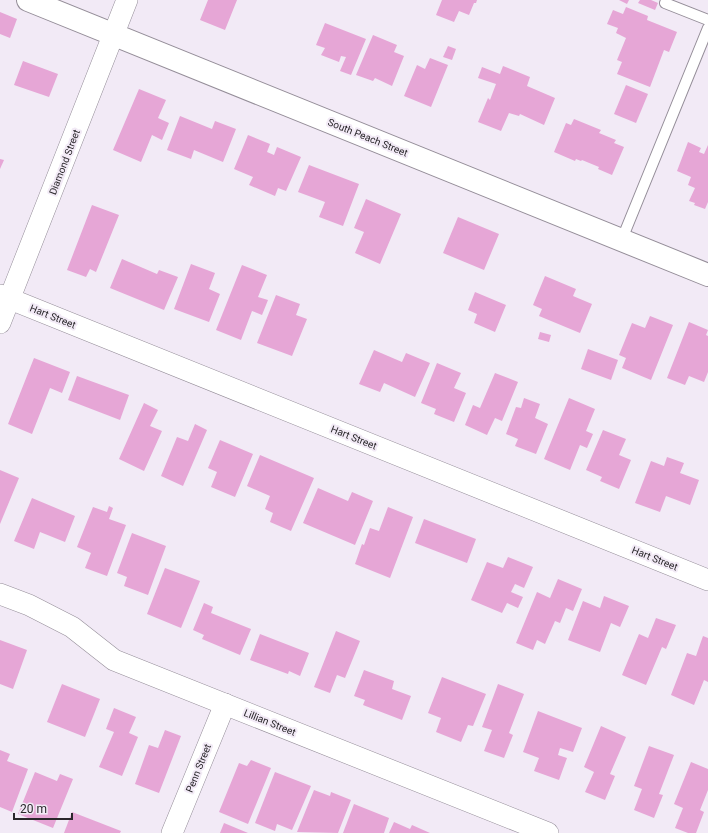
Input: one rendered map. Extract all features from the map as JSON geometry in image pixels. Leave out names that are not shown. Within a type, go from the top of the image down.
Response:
[{"type":"street","name":"South Peach Street","points":[[28,0],[708,275]]},
{"type":"street","name":"Diamond Street","points":[[0,323],[5,297],[127,0]]},
{"type":"street","name":"Hart Street","points":[[5,297],[708,580]]},
{"type":"street","name":"Lillian Street","points":[[0,594],[72,627],[114,660],[548,833]]},
{"type":"street","name":"Penn Street","points":[[172,833],[224,704]]},
{"type":"lane","points":[[665,3],[708,20]]},
{"type":"lane","points":[[622,239],[708,28]]},
{"type":"building","points":[[208,0],[237,0],[225,30],[200,20]]},
{"type":"building","points":[[442,0],[477,0],[476,3],[474,3],[469,15],[459,11],[454,22],[436,15]]},
{"type":"building","points":[[619,0],[629,0],[627,4]]},
{"type":"building","points":[[640,0],[651,0],[658,3],[655,10],[638,3]]},
{"type":"building","points":[[626,7],[648,16],[647,20],[677,32],[669,52],[664,50],[650,87],[617,74],[622,62],[617,60],[626,38],[616,33],[618,28],[607,24],[613,10],[623,14]]},
{"type":"building","points":[[0,12],[17,19],[10,38],[0,34]]},
{"type":"building","points":[[325,23],[366,39],[351,75],[340,71],[346,57],[341,56],[339,62],[321,55],[325,48],[316,45]]},
{"type":"building","points":[[373,35],[397,45],[394,52],[404,56],[392,86],[375,78],[373,81],[356,75]]},
{"type":"building","points":[[448,46],[456,49],[452,60],[443,57]]},
{"type":"building","points":[[430,58],[448,65],[431,107],[404,96],[417,65],[425,69]]},
{"type":"building","points":[[23,61],[58,74],[49,97],[14,85]]},
{"type":"building","points":[[503,66],[530,77],[527,86],[555,98],[544,125],[520,114],[519,116],[509,113],[501,131],[478,122],[488,98],[490,100],[496,84],[478,78],[482,67],[500,74]]},
{"type":"building","points":[[626,85],[648,94],[636,123],[614,114]]},
{"type":"building","points":[[139,89],[166,100],[158,118],[169,123],[162,140],[152,135],[141,162],[113,150]]},
{"type":"building","points":[[180,116],[212,129],[215,121],[236,129],[223,162],[194,150],[191,159],[167,150]]},
{"type":"building","points":[[574,119],[601,130],[599,133],[616,140],[614,143],[624,147],[612,175],[598,169],[599,167],[582,160],[576,159],[575,161],[554,152],[566,123],[571,125]]},
{"type":"building","points":[[248,135],[270,144],[267,152],[274,155],[277,147],[301,157],[286,191],[278,188],[275,196],[249,185],[253,177],[234,169]]},
{"type":"building","points":[[688,142],[701,148],[699,152],[704,154],[708,145],[708,202],[705,209],[694,205],[695,203],[689,201],[695,188],[688,185],[691,177],[677,171]]},
{"type":"building","points":[[0,159],[4,160],[0,169]]},
{"type":"building","points":[[309,165],[359,184],[343,226],[319,217],[325,202],[298,192]]},
{"type":"building","points":[[366,199],[401,214],[380,264],[355,253],[364,232],[354,228]]},
{"type":"building","points":[[92,205],[119,215],[96,272],[90,269],[86,277],[67,270]]},
{"type":"building","points":[[458,217],[499,234],[484,270],[443,253]]},
{"type":"building","points":[[122,259],[157,274],[159,270],[178,277],[164,310],[110,288]]},
{"type":"building","points":[[191,264],[215,273],[209,289],[220,294],[209,322],[174,309]]},
{"type":"building","points":[[242,265],[267,275],[258,297],[268,300],[262,315],[252,311],[241,340],[216,330]]},
{"type":"building","points":[[545,276],[576,289],[573,296],[592,304],[580,333],[539,316],[542,309],[533,305]]},
{"type":"building","points":[[475,292],[506,305],[495,332],[474,323],[477,314],[468,310]]},
{"type":"building","points":[[276,295],[300,304],[296,315],[307,319],[292,356],[257,343]]},
{"type":"building","points":[[650,316],[673,325],[651,380],[622,368],[626,358],[619,355],[632,323],[645,328]]},
{"type":"building","points":[[689,322],[708,330],[706,335],[708,336],[708,372],[704,382],[689,376],[685,385],[667,378]]},
{"type":"building","points":[[540,332],[551,335],[549,342],[538,339]]},
{"type":"building","points":[[588,349],[618,360],[611,380],[581,369]]},
{"type":"building","points":[[374,350],[402,362],[406,353],[430,363],[415,397],[384,383],[380,392],[359,384]]},
{"type":"building","points":[[34,358],[70,372],[62,393],[50,388],[32,434],[8,424]]},
{"type":"building","points":[[437,363],[461,373],[454,388],[466,393],[454,422],[434,414],[436,409],[421,403]]},
{"type":"building","points":[[495,373],[518,382],[502,421],[495,418],[487,435],[465,425],[473,405],[480,408]]},
{"type":"building","points":[[77,376],[129,395],[120,420],[68,400]]},
{"type":"building","points":[[524,398],[540,404],[535,418],[548,424],[536,454],[515,446],[518,439],[506,434],[516,407],[521,408]]},
{"type":"building","points":[[569,398],[595,409],[586,431],[593,434],[587,448],[580,445],[570,470],[544,459]]},
{"type":"building","points":[[144,403],[158,410],[150,426],[162,431],[144,471],[119,459]]},
{"type":"building","points":[[195,424],[207,430],[183,486],[161,476],[177,437],[188,441]]},
{"type":"building","points":[[603,430],[626,439],[619,455],[631,460],[619,489],[600,481],[602,477],[586,470]]},
{"type":"building","points":[[220,440],[253,454],[235,497],[211,487],[217,472],[208,468]]},
{"type":"building","points":[[260,455],[314,478],[291,531],[270,522],[273,513],[265,509],[270,496],[247,486]]},
{"type":"building","points":[[667,457],[684,463],[680,473],[699,480],[690,505],[666,496],[660,512],[635,503],[651,461],[664,466]]},
{"type":"building","points":[[0,470],[19,478],[0,524]]},
{"type":"building","points":[[318,488],[348,501],[352,492],[373,501],[355,545],[303,523]]},
{"type":"building","points":[[32,498],[75,516],[65,542],[40,532],[34,549],[14,541]]},
{"type":"building","points":[[109,506],[113,508],[109,519],[126,525],[107,576],[85,568],[91,553],[77,547],[93,507],[107,512]]},
{"type":"building","points":[[388,507],[413,517],[390,578],[355,564],[362,544],[364,545],[370,528],[379,531]]},
{"type":"building","points":[[424,519],[476,539],[467,563],[415,543]]},
{"type":"building","points":[[132,533],[166,546],[148,595],[124,586],[127,577],[117,573]]},
{"type":"building","points":[[508,557],[533,567],[524,588],[515,584],[511,592],[523,597],[518,608],[507,603],[502,613],[471,600],[487,562],[503,568]]},
{"type":"building","points":[[165,568],[200,581],[181,628],[147,614]]},
{"type":"building","points":[[558,579],[582,589],[573,611],[566,608],[560,623],[555,621],[545,644],[537,640],[533,650],[516,643],[537,592],[550,598]]},
{"type":"building","points":[[604,596],[629,606],[620,627],[611,623],[600,652],[568,640],[583,601],[600,608]]},
{"type":"building","points":[[204,603],[213,607],[211,613],[251,629],[240,655],[202,639],[204,635],[193,630]]},
{"type":"building","points":[[656,618],[676,625],[666,649],[662,647],[646,685],[622,675],[639,634],[648,638]]},
{"type":"building","points":[[336,631],[360,641],[345,678],[337,675],[330,693],[314,687]]},
{"type":"building","points":[[260,634],[309,653],[300,676],[289,671],[288,674],[250,660]]},
{"type":"building","points":[[703,636],[708,638],[708,682],[704,680],[694,705],[671,695],[687,653],[696,656]]},
{"type":"building","points":[[0,640],[27,650],[13,689],[0,684]]},
{"type":"building","points":[[364,670],[394,681],[392,689],[411,696],[402,720],[363,705],[365,700],[354,696]]},
{"type":"building","points":[[442,677],[486,694],[473,726],[468,725],[461,742],[436,732],[441,718],[428,713]]},
{"type":"building","points":[[62,684],[100,699],[85,737],[47,722]]},
{"type":"building","points":[[498,684],[524,694],[509,733],[513,735],[504,758],[484,751],[492,730],[482,727]]},
{"type":"building","points":[[114,708],[136,717],[129,733],[138,737],[122,776],[99,767],[114,732],[106,729]]},
{"type":"building","points":[[538,711],[582,728],[573,752],[560,748],[558,755],[567,758],[559,780],[534,771],[539,758],[523,752]]},
{"type":"building","points":[[601,726],[626,737],[610,774],[615,776],[605,800],[585,792],[594,772],[584,767]]},
{"type":"building","points":[[165,730],[181,736],[159,793],[135,784],[149,745],[158,748]]},
{"type":"building","points":[[649,746],[674,755],[659,794],[663,795],[654,818],[634,810],[642,789],[634,786]]},
{"type":"building","points":[[0,750],[10,754],[7,761],[28,769],[12,812],[0,807]]},
{"type":"building","points":[[251,760],[271,768],[248,824],[219,812],[239,763],[247,766]]},
{"type":"building","points":[[691,762],[708,769],[708,790],[700,810],[704,812],[696,833],[688,833],[675,828],[683,808],[674,804]]},
{"type":"building","points":[[35,772],[57,781],[60,774],[73,779],[53,828],[18,814]]},
{"type":"building","points":[[275,772],[311,786],[292,830],[277,824],[275,831],[255,823]]},
{"type":"building","points":[[314,790],[330,796],[331,792],[351,800],[338,833],[297,832]]},
{"type":"building","points":[[354,804],[389,818],[384,833],[343,833]]},
{"type":"building","points":[[72,812],[121,831],[120,833],[64,833]]},
{"type":"building","points":[[394,822],[410,829],[412,825],[430,833],[389,833]]},
{"type":"building","points":[[224,823],[248,833],[220,833]]}]
